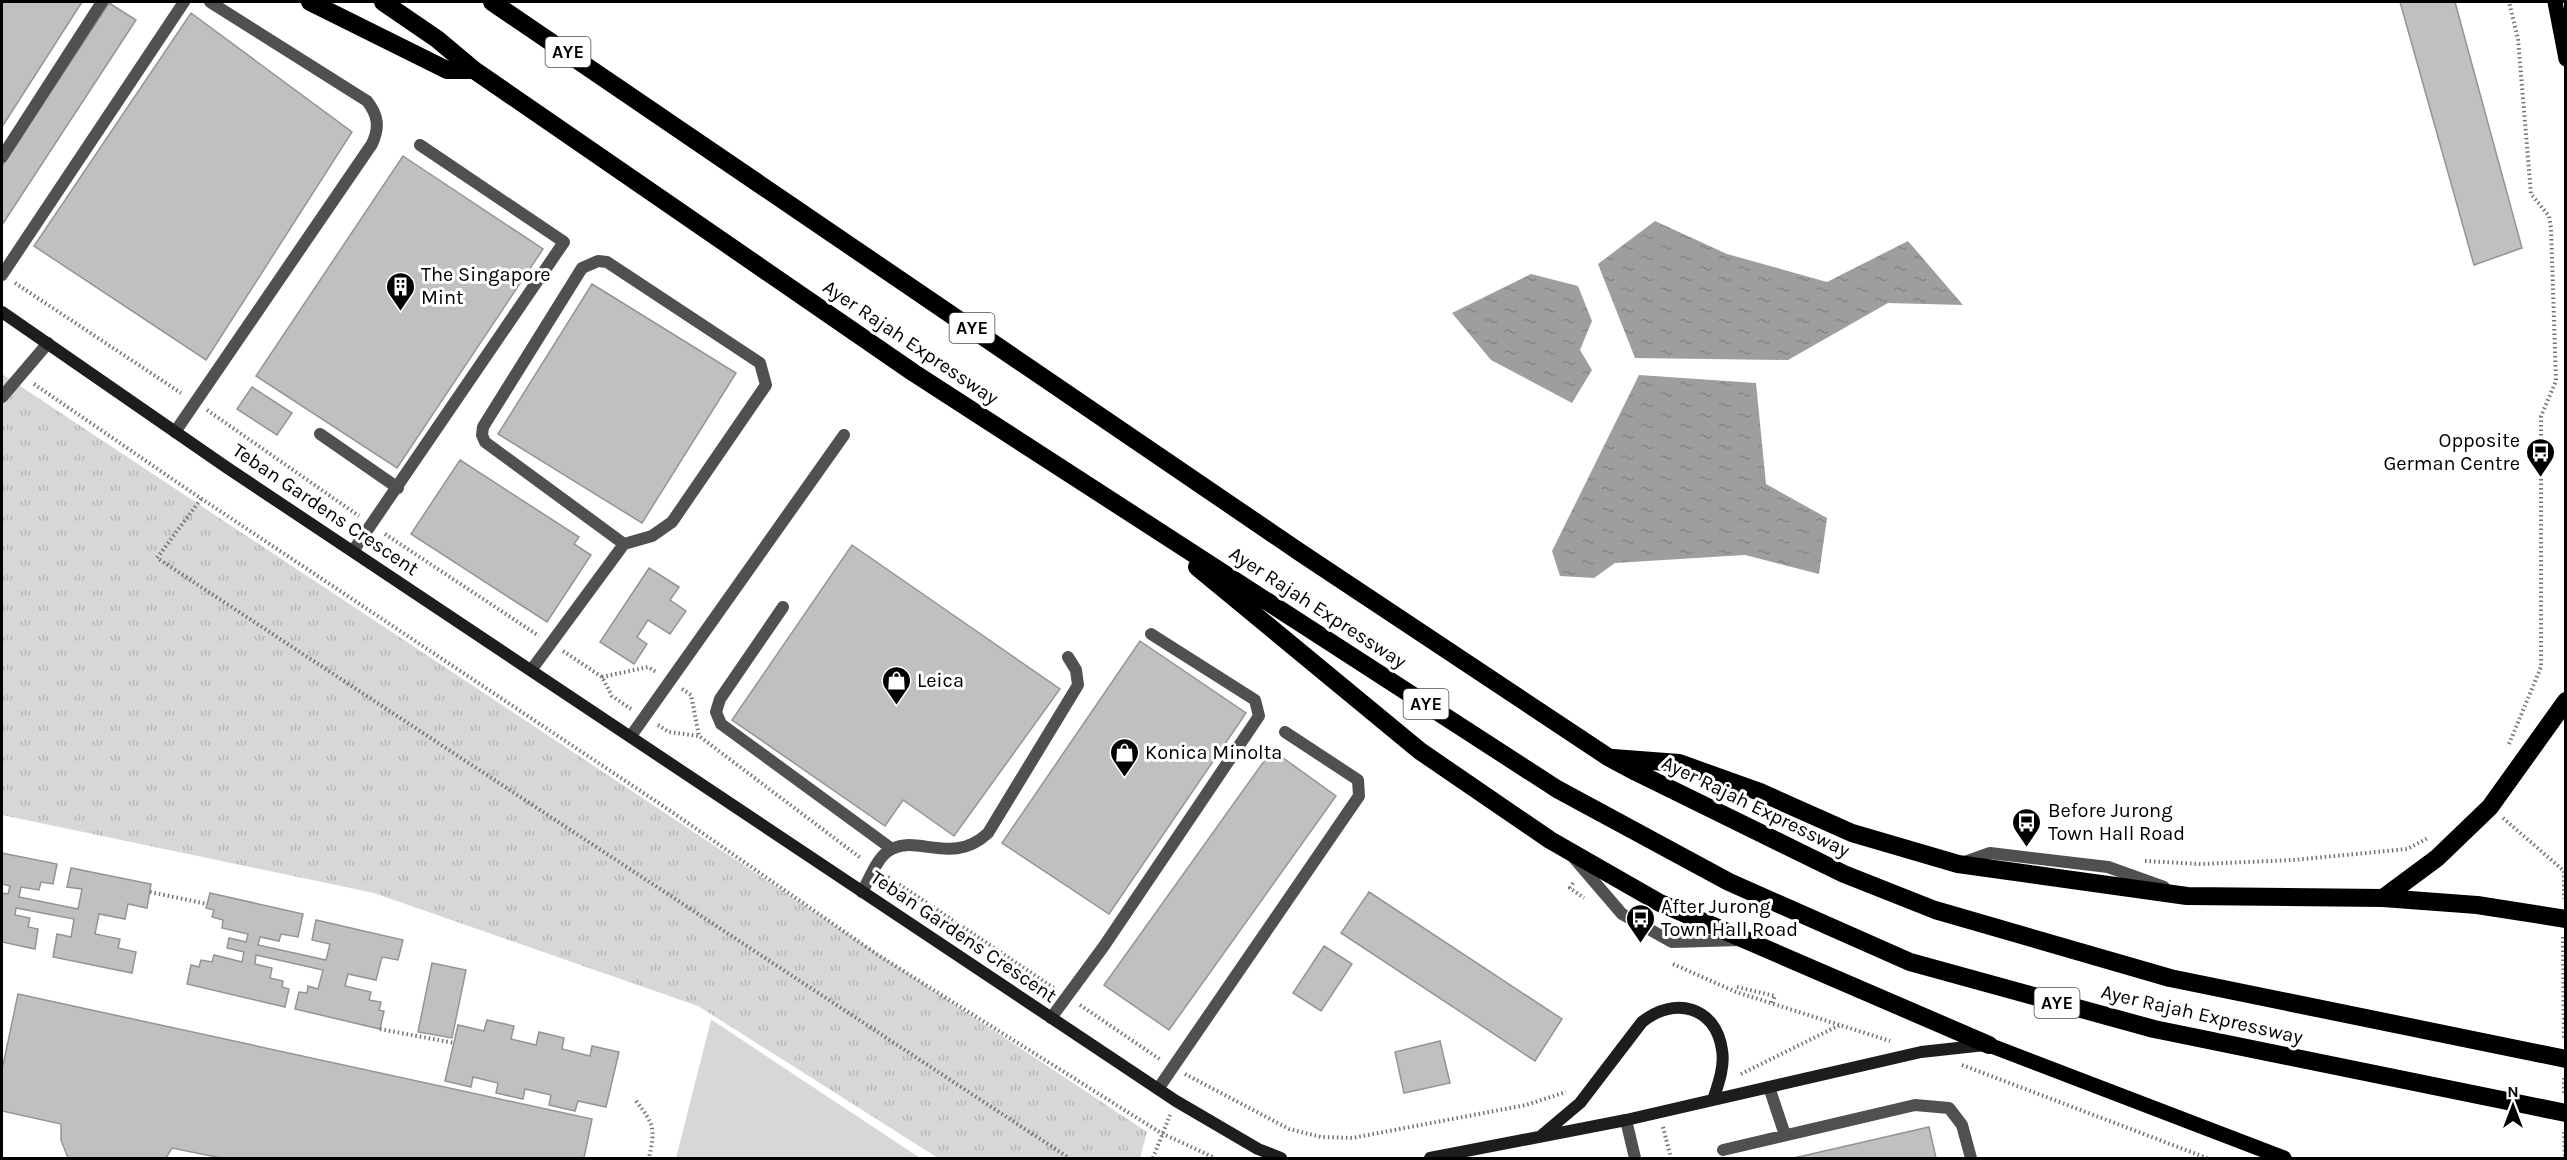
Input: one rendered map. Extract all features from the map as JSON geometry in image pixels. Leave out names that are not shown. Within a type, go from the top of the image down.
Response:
[{"type":"highway","points":[[310,2],[447,70],[474,70]]},
{"type":"highway","name":"Ayer Rajah Expressway","points":[[384,2],[438,39],[474,70],[914,373],[1557,789],[1729,882],[1828,928],[1910,962],[2154,1029],[2565,1113]]},
{"type":"highway","name":"Ayer Rajah Expressway","points":[[492,2],[1291,546],[1608,758],[1844,874],[1935,910],[2170,978],[2564,1057]]},
{"type":"highway","points":[[1131,513],[1420,751],[1565,848],[1660,903],[1989,1045]]},
{"type":"highway","points":[[2383,898],[2437,858],[2490,807],[2565,701]]},
{"type":"highway","points":[[1608,758],[1651,759],[1679,763],[1760,792],[1852,833],[1958,864],[2187,896],[2383,898],[2477,905],[2564,918]]},
{"type":"main road","points":[[2555,2],[2565,59]]},
{"type":"main road","points":[[1989,1045],[2284,1158]]},
{"type":"street","points":[[2,157],[102,2]]},
{"type":"street","points":[[2,275],[184,2]]},
{"type":"street","points":[[175,432],[378,132],[374,110],[367,101],[210,2]]},
{"type":"street","points":[[353,551],[398,489],[564,242],[420,145]]},
{"type":"street","points":[[531,669],[624,544],[652,536],[672,522],[766,385],[760,363],[607,262],[598,261],[582,268],[483,428],[482,435],[485,442],[624,544]]},
{"type":"street","name":"Teban Gardens Crescent","points":[[2,312],[175,432],[1176,1101],[1258,1149],[1281,1158]]},
{"type":"street","points":[[2,397],[48,344]]},
{"type":"street","points":[[320,434],[398,489]]},
{"type":"street","points":[[631,736],[844,435]]},
{"type":"street","points":[[783,607],[720,699],[716,712],[721,724],[892,849]]},
{"type":"street","points":[[1051,1018],[1259,716],[1255,700],[1151,634]]},
{"type":"street","points":[[862,892],[886,853],[898,846],[962,850],[978,843],[988,833],[1078,686],[1076,670],[1068,657]]},
{"type":"street","points":[[1158,1089],[1359,796],[1358,780],[1286,732]]},
{"type":"street","points":[[1565,848],[1622,914],[1672,942],[1747,940]]},
{"type":"street","points":[[1541,1136],[1580,1103],[1642,1022],[1653,1013],[1667,1008],[1682,1007],[1696,1011],[1708,1018],[1717,1034],[1723,1051],[1721,1074],[1713,1100]]},
{"type":"street","points":[[1430,1158],[1626,1120],[1921,1052],[1989,1045]]},
{"type":"street","points":[[1769,1087],[1785,1135]]},
{"type":"street","points":[[1723,1150],[1916,1105],[1949,1108],[1962,1125],[1971,1158]]},
{"type":"street","points":[[1626,1120],[1635,1158]]},
{"type":"path","points":[[2504,754],[2541,667],[2541,416],[2556,381],[2551,228],[2549,216],[2531,194],[2519,49],[2509,2]]},
{"type":"path","points":[[2,275],[195,402],[371,525],[602,677],[612,696],[669,732],[699,736],[875,869],[1172,1068],[1289,1129],[1321,1137],[1352,1138],[1526,1105],[1570,1090]]},
{"type":"path","points":[[21,374],[201,499],[672,812],[878,955],[1161,1132],[1215,1158]]},
{"type":"path","points":[[201,499],[157,558],[1069,1158]]},
{"type":"path","points":[[2490,807],[2564,870],[2565,1158]]},
{"type":"path","points":[[2137,860],[2201,864],[2293,860],[2407,849],[2437,834]]},
{"type":"path","points":[[150,892],[207,904]]},
{"type":"path","points":[[1673,964],[1736,992],[1842,1024],[1921,1052]]},
{"type":"path","points":[[1737,987],[1775,996],[1772,1003]]},
{"type":"path","points":[[1735,1069],[1736,1077],[1842,1024]]},
{"type":"path","points":[[380,1029],[454,1043]]},
{"type":"path","points":[[1954,1062],[2207,1158]]},
{"type":"path","points":[[636,1101],[650,1119],[655,1132],[649,1158]]},
{"type":"path","points":[[1153,1158],[1161,1132],[1176,1101]]},
{"type":"path","points":[[1663,1124],[1671,1158]]},
{"type":"green space","points":[[2,374],[1147,1132],[1140,1158],[938,1158],[698,1006],[374,893],[2,815]]},
{"type":"green space","points":[[712,1020],[920,1158],[676,1158]]},
{"type":"water","points":[[1655,221],[1727,254],[1827,282],[1908,241],[1963,305],[1888,303],[1788,360],[1635,358],[1598,264]]},
{"type":"water","points":[[1531,274],[1578,286],[1592,321],[1580,350],[1592,370],[1572,403],[1491,360],[1452,313]]},
{"type":"water","points":[[1639,375],[1756,383],[1766,484],[1827,518],[1819,574],[1745,555],[1615,563],[1594,578],[1560,576],[1552,551]]},
{"type":"building","points":[[2,2],[82,2],[2,127]]},
{"type":"building","points":[[2400,2],[2455,2],[2522,248],[2474,265]]},
{"type":"building","points":[[109,3],[136,20],[2,225],[2,166]]},
{"type":"building","points":[[191,13],[352,132],[206,360],[34,246]]},
{"type":"building","name":"The Singapore Mint","points":[[403,156],[543,249],[397,468],[256,376]]},
{"type":"building","points":[[592,284],[736,373],[642,523],[498,434]]},
{"type":"building","points":[[252,387],[292,413],[277,435],[237,409]]},
{"type":"building","points":[[460,460],[579,537],[574,544],[591,555],[547,622],[411,534]]},
{"type":"building","name":"Leica","points":[[852,545],[1060,689],[954,836],[903,800],[885,826],[732,720]]},
{"type":"building","points":[[649,568],[679,587],[670,600],[686,611],[670,634],[648,620],[637,637],[647,644],[634,664],[600,642]]},
{"type":"building","name":"Konica Minolta","points":[[1140,641],[1246,713],[1109,914],[1002,843]]},
{"type":"building","points":[[1272,750],[1336,796],[1169,1030],[1104,985]]},
{"type":"building","points":[[2,853],[57,864],[53,884],[41,882],[39,890],[21,887],[19,897],[78,909],[82,889],[67,887],[71,868],[151,884],[147,908],[128,904],[125,919],[99,914],[95,934],[120,939],[118,948],[136,952],[132,973],[53,957],[57,934],[71,937],[74,919],[16,908],[15,915],[30,918],[28,927],[38,929],[35,949],[2,942],[2,893],[8,894],[10,886],[2,884]]},
{"type":"building","points":[[1369,892],[1562,1019],[1535,1061],[1341,933]]},
{"type":"building","points":[[210,893],[303,914],[298,937],[281,934],[279,941],[260,937],[258,945],[326,960],[330,944],[312,940],[316,920],[403,940],[398,960],[382,957],[376,980],[348,974],[345,986],[371,992],[369,1000],[381,1002],[379,1010],[384,1011],[380,1029],[295,1009],[299,992],[307,993],[308,986],[318,989],[323,970],[256,955],[255,964],[272,968],[270,978],[283,981],[282,987],[289,989],[285,1007],[187,984],[191,965],[199,967],[201,960],[212,962],[214,955],[242,962],[244,952],[227,948],[229,938],[246,942],[248,934],[222,928],[223,920],[212,917],[214,910],[206,908]]},
{"type":"building","points":[[1324,946],[1352,964],[1321,1011],[1293,993]]},
{"type":"building","points":[[432,963],[466,970],[452,1038],[418,1032]]},
{"type":"building","points":[[18,994],[592,1119],[584,1158],[221,1158],[172,1148],[166,1158],[68,1158],[61,1140],[61,1124],[2,1111],[2,1070]]},
{"type":"building","points":[[487,1020],[514,1026],[511,1039],[536,1045],[539,1032],[564,1038],[562,1049],[590,1056],[592,1046],[619,1052],[606,1107],[578,1101],[575,1111],[549,1105],[551,1095],[525,1089],[523,1099],[496,1093],[498,1083],[473,1077],[471,1087],[445,1081],[458,1025],[484,1031]]},
{"type":"building","points":[[1440,1041],[1450,1083],[1404,1093],[1395,1052]]},
{"type":"building","points":[[1929,1127],[1936,1158],[1794,1158]]},
{"type":"place","name":"The Singapore Mint","points":[[400,312]]},
{"type":"place","name":"Opposite German Centre","points":[[2541,478]]},
{"type":"place","name":"Leica","points":[[896,706]]},
{"type":"place","name":"Konica Minolta","points":[[1124,778]]},
{"type":"place","name":"Before Jurong Town Hall Road","points":[[2027,848]]},
{"type":"place","name":"After Jurong Town Hall Road","points":[[1640,944]]}]
